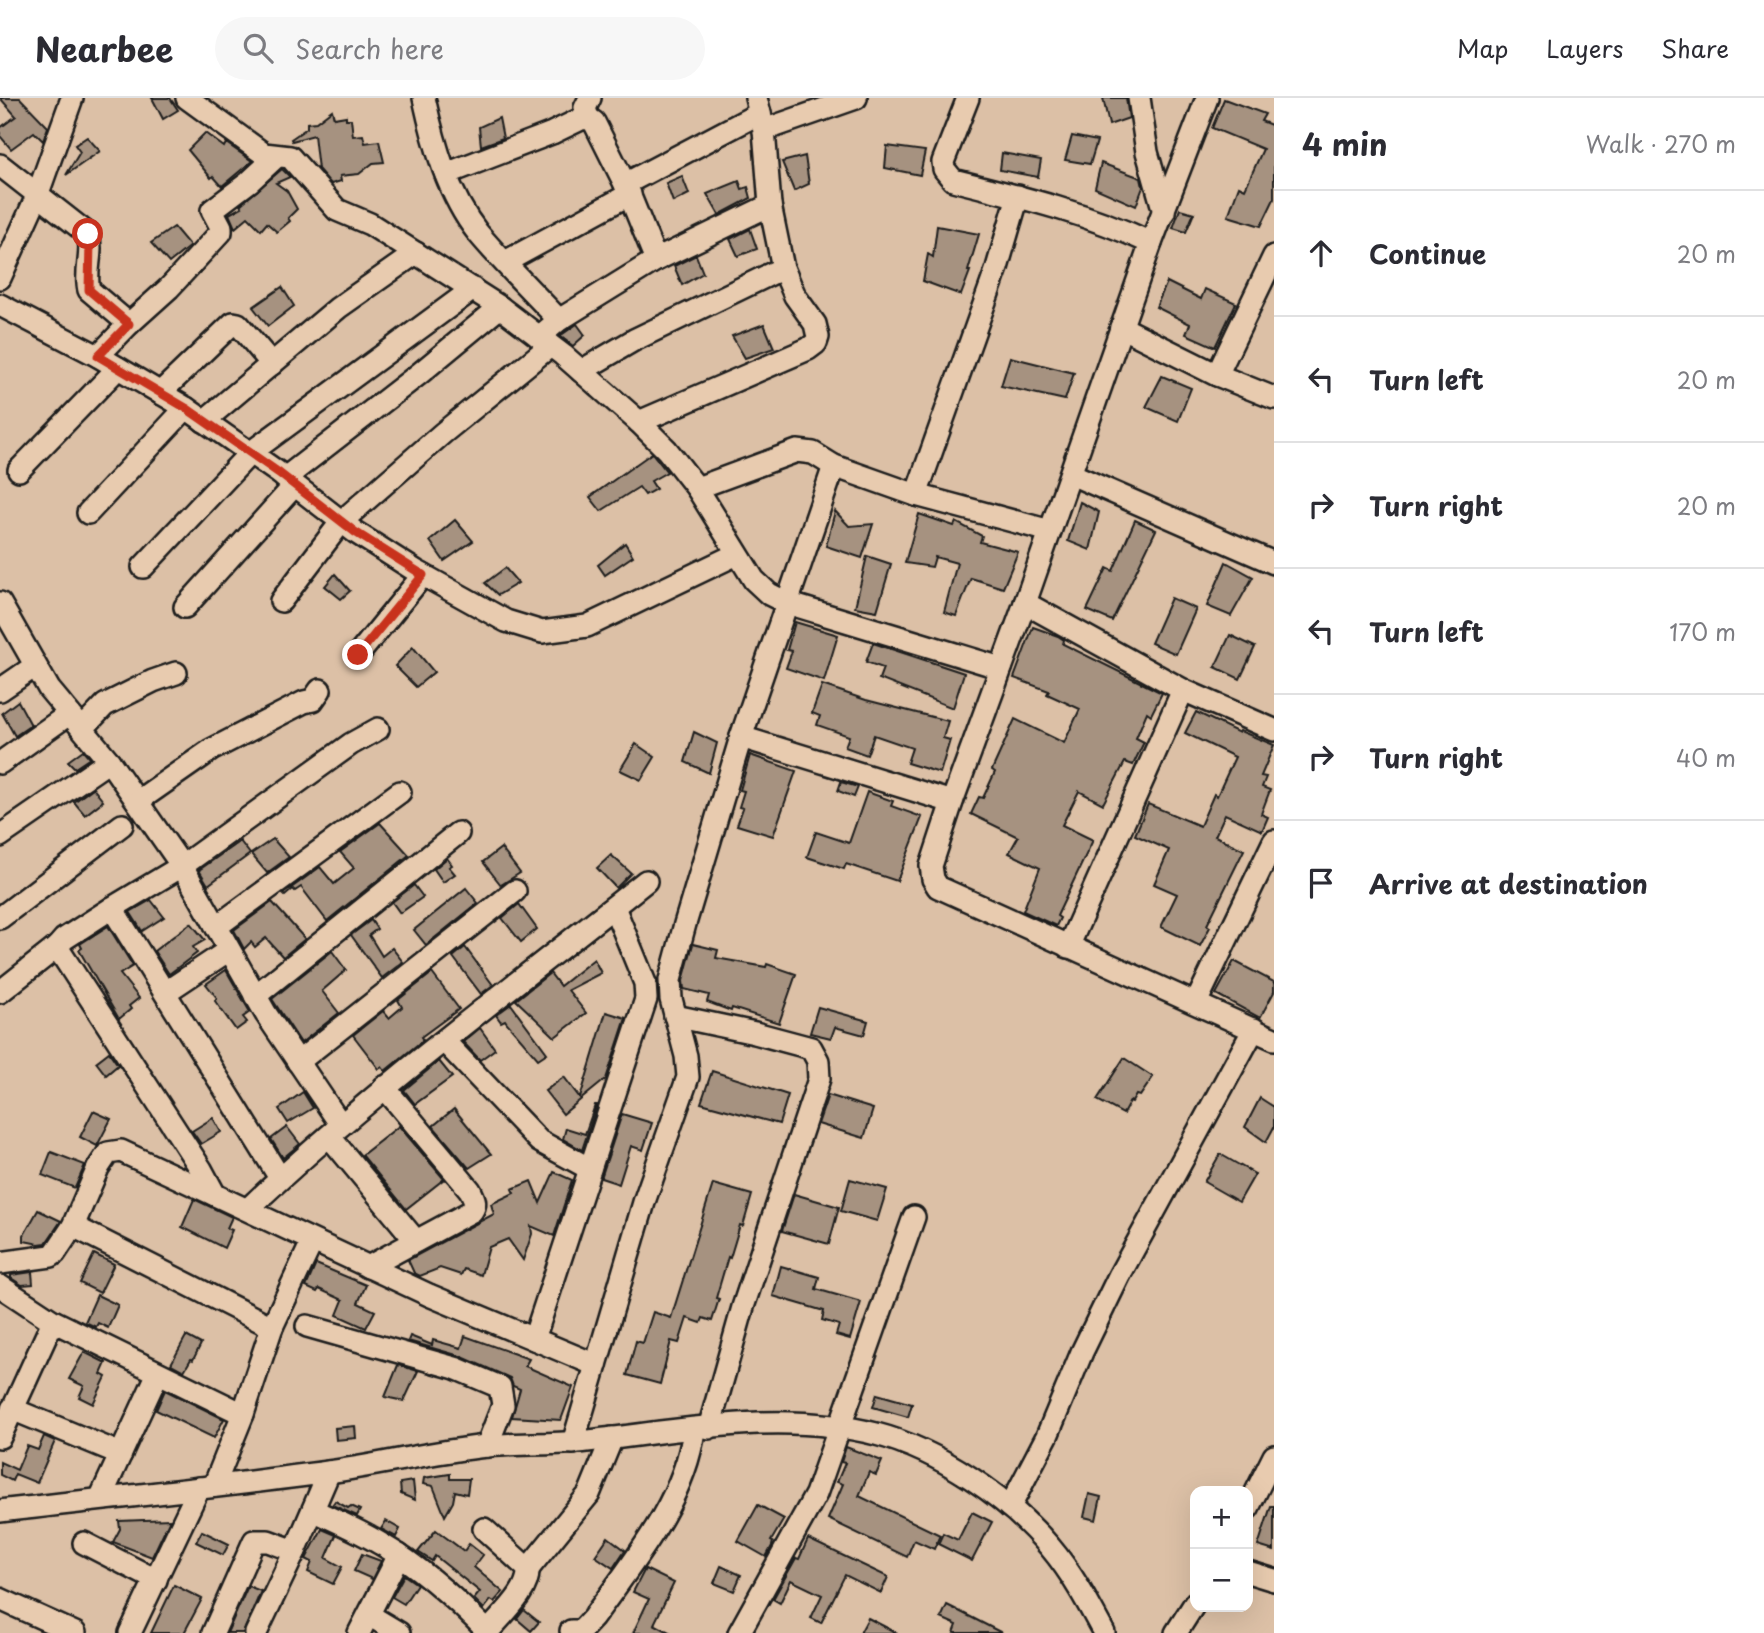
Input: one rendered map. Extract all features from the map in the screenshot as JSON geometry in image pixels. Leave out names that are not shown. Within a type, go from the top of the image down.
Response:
[{"type":"street","points":[[0,278],[37,196],[72,98]]},
{"type":"street","points":[[187,98],[264,153],[290,157],[337,210],[370,224],[473,289],[581,371],[667,450],[697,488],[754,580],[769,594],[787,603],[1001,668]]},
{"type":"street","points":[[424,98],[446,174],[477,232],[559,320]]},
{"type":"street","points":[[505,262],[760,114],[856,98]]},
{"type":"street","points":[[968,98],[943,162],[944,169],[953,180],[1067,209],[1114,225],[1151,243]]},
{"type":"street","points":[[1139,98],[1147,152],[1164,212]]},
{"type":"street","points":[[1207,98],[1151,243],[931,866],[933,879],[938,887],[1274,1038]]},
{"type":"street","points":[[446,174],[552,133],[581,119],[589,108]]},
{"type":"street","points":[[589,108],[627,189],[656,260]]},
{"type":"street","points":[[639,422],[816,344],[818,337],[815,324],[796,296],[783,268],[770,205],[760,114]]},
{"type":"street","points":[[98,356],[169,288],[221,232],[212,211],[277,156]]},
{"type":"street","points":[[0,165],[88,234],[89,290],[129,324]]},
{"type":"street","points":[[916,495],[997,268],[1018,196]]},
{"type":"street","points":[[281,601],[342,521],[545,342],[559,320],[656,260],[770,205]]},
{"type":"street","points":[[204,421],[338,308],[416,253]]},
{"type":"street","points":[[1217,375],[1274,256]]},
{"type":"street","points":[[581,371],[634,340],[783,268]]},
{"type":"street","points":[[143,567],[250,453],[473,289]]},
{"type":"street","points":[[0,305],[98,356],[186,408],[290,481],[355,532],[423,575],[506,621],[541,632],[587,626],[737,554]]},
{"type":"street","points":[[185,607],[290,481],[500,307]]},
{"type":"street","points":[[160,393],[233,323],[238,324],[272,364]]},
{"type":"street","points":[[1121,327],[1217,375],[1274,398]]},
{"type":"street","points":[[19,470],[118,368]]},
{"type":"street","points":[[88,513],[186,408]]},
{"type":"street","points":[[697,488],[797,451],[813,453],[834,466],[916,495],[1050,531]]},
{"type":"street","points":[[573,1443],[645,1199],[688,1077],[687,1056],[671,999],[670,980],[741,737],[834,466]]},
{"type":"street","points":[[1071,474],[1274,563]]},
{"type":"street","points":[[358,655],[423,575]]},
{"type":"street","points":[[0,603],[35,666],[138,801],[182,866],[256,996],[298,1062],[335,1131],[416,1241]]},
{"type":"street","points":[[1025,603],[1183,690],[1274,730]]},
{"type":"street","points":[[0,690],[35,666]]},
{"type":"street","points":[[0,763],[105,705],[153,681],[176,673]]},
{"type":"street","points":[[138,801],[211,750],[304,702],[313,700],[320,690]]},
{"type":"street","points":[[1068,947],[1183,690]]},
{"type":"street","points":[[0,992],[64,939],[182,866],[351,744],[378,729]]},
{"type":"street","points":[[741,737],[952,802]]},
{"type":"street","points":[[0,836],[108,761]]},
{"type":"street","points":[[216,928],[400,792]]},
{"type":"street","points":[[0,918],[122,825]]},
{"type":"street","points":[[256,996],[458,833]]},
{"type":"street","points":[[1196,1003],[1274,841]]},
{"type":"street","points":[[248,1209],[384,1087],[646,881]]},
{"type":"street","points":[[298,1062],[515,891]]},
{"type":"street","points":[[534,1339],[646,999],[645,983],[614,907]]},
{"type":"street","points":[[112,908],[280,1178]]},
{"type":"street","points":[[57,947],[201,1169],[215,1195]]},
{"type":"street","points":[[166,992],[229,950]]},
{"type":"street","points":[[571,1631],[581,1631],[593,1618],[663,1514],[683,1472],[701,1429],[819,1079],[818,1061],[811,1048],[675,1016]]},
{"type":"street","points":[[1010,1507],[1047,1436],[1082,1352],[1119,1276],[1254,1029]]},
{"type":"street","points":[[444,1041],[539,1141],[590,1170]]},
{"type":"street","points":[[368,1266],[472,1211],[475,1199],[384,1087]]},
{"type":"street","points":[[0,1263],[53,1255],[73,1226],[98,1168],[108,1153],[115,1151],[248,1209],[312,1242],[596,1365]]},
{"type":"street","points":[[739,1633],[816,1494],[914,1217]]},
{"type":"street","points":[[73,1226],[272,1327]]},
{"type":"street","points":[[130,1633],[243,1414],[272,1327],[312,1242]]},
{"type":"street","points":[[0,1286],[53,1321],[243,1414]]},
{"type":"street","points":[[0,1437],[53,1321]]},
{"type":"street","points":[[307,1326],[455,1368],[500,1387],[503,1405],[487,1446]]},
{"type":"street","points":[[100,1499],[158,1373]]},
{"type":"street","points":[[12,1409],[121,1454]]},
{"type":"street","points":[[0,1511],[329,1472],[487,1446],[573,1443],[776,1422],[839,1427],[877,1434],[919,1449],[967,1477],[1010,1507],[1049,1546],[1076,1583],[1104,1633]]},
{"type":"street","points":[[528,1569],[589,1494],[612,1438]]},
{"type":"street","points":[[1253,1498],[1274,1456]]},
{"type":"street","points":[[256,1633],[329,1472]]},
{"type":"street","points":[[313,1510],[380,1543],[398,1555],[426,1575],[488,1633],[523,1589],[529,1577],[528,1569],[484,1529]]},
{"type":"street","points":[[213,1633],[254,1541],[268,1541],[295,1551]]},
{"type":"street","points":[[84,1542],[156,1580]]},
{"type":"street","points":[[398,1555],[364,1624],[399,1633]]},
{"type":"street","points":[[1253,1574],[1274,1580]]},
{"type":"street","points":[[0,1599],[39,1625],[75,1633]]},
{"type":"street","points":[[1177,1633],[1190,1611]]},
{"type":"building","points":[[0,98],[20,98],[48,127],[43,141],[34,132],[11,149],[0,136],[0,128],[16,116]]},
{"type":"building","points":[[152,98],[170,98],[178,110],[163,119]]},
{"type":"building","points":[[1103,98],[1126,98],[1129,118],[1109,125]]},
{"type":"building","points":[[1224,99],[1265,114],[1261,121],[1274,126],[1274,199],[1261,226],[1228,216],[1239,186],[1245,189],[1263,149],[1212,128]]},
{"type":"building","points":[[332,110],[334,118],[346,116],[346,119],[351,119],[353,136],[363,135],[365,143],[379,141],[384,162],[373,163],[359,174],[340,176],[341,181],[331,184],[318,169],[314,135],[292,141],[291,139],[307,128],[307,123],[316,122]]},
{"type":"building","points":[[499,118],[503,138],[481,146],[479,127]]},
{"type":"building","points":[[205,133],[224,147],[226,143],[252,161],[222,186],[213,176],[211,178],[188,150]]},
{"type":"building","points":[[1072,136],[1097,141],[1090,164],[1065,160]]},
{"type":"building","points":[[87,137],[100,151],[66,175],[80,152],[75,145]]},
{"type":"building","points":[[887,146],[925,151],[920,175],[885,168]]},
{"type":"building","points":[[1002,153],[1041,160],[1038,177],[1000,170]]},
{"type":"building","points":[[805,156],[809,184],[794,191],[782,162]]},
{"type":"building","points":[[1101,163],[1141,178],[1143,187],[1136,206],[1095,188]]},
{"type":"building","points":[[282,169],[290,177],[276,183],[287,191],[297,209],[288,218],[290,221],[277,232],[267,223],[261,230],[248,217],[235,228],[229,214],[242,207],[240,205]]},
{"type":"building","points":[[682,176],[689,194],[673,202],[666,183]]},
{"type":"building","points":[[739,181],[742,189],[748,187],[751,198],[719,215],[707,194]]},
{"type":"building","points":[[1180,209],[1194,213],[1186,232],[1173,228]]},
{"type":"building","points":[[937,226],[979,234],[961,295],[923,281],[928,254],[933,257]]},
{"type":"building","points":[[174,227],[190,246],[169,263],[151,243]]},
{"type":"building","points":[[750,229],[757,249],[738,256],[730,239]]},
{"type":"building","points":[[696,255],[703,273],[682,285],[674,266]]},
{"type":"building","points":[[1167,282],[1201,299],[1205,289],[1236,303],[1215,347],[1186,334],[1190,324],[1156,307]]},
{"type":"building","points":[[282,287],[294,306],[268,326],[253,307]]},
{"type":"building","points":[[577,324],[585,335],[573,346],[560,336]]},
{"type":"building","points":[[764,324],[774,348],[745,358],[732,336]]},
{"type":"building","points":[[1010,357],[1074,373],[1065,400],[1001,386]]},
{"type":"building","points":[[1162,376],[1191,388],[1178,421],[1146,407]]},
{"type":"building","points":[[652,453],[667,472],[651,481],[656,489],[645,495],[639,487],[601,511],[590,497]]},
{"type":"building","points":[[1080,502],[1099,512],[1090,550],[1068,541]]},
{"type":"building","points":[[835,511],[849,526],[873,524],[862,558],[826,546]]},
{"type":"building","points":[[919,514],[954,526],[956,522],[982,536],[980,542],[1018,552],[1003,588],[971,578],[956,616],[944,612],[957,563],[935,557],[932,567],[905,563]]},
{"type":"building","points":[[455,520],[473,541],[444,561],[430,541]]},
{"type":"building","points":[[1135,520],[1156,530],[1112,621],[1087,610],[1107,568],[1113,571]]},
{"type":"building","points":[[625,543],[633,556],[605,575],[598,565]]},
{"type":"building","points":[[867,556],[891,564],[877,611],[855,607]]},
{"type":"building","points":[[1226,562],[1253,577],[1231,616],[1207,606]]},
{"type":"building","points":[[505,568],[518,583],[498,595],[485,583]]},
{"type":"building","points":[[335,574],[350,591],[341,599],[325,586]]},
{"type":"building","points":[[1171,598],[1196,609],[1176,654],[1151,643]]},
{"type":"building","points":[[795,622],[838,635],[824,681],[786,668],[792,651],[787,650]]},
{"type":"building","points":[[1033,627],[1058,636],[1064,640],[1063,644],[1162,693],[1151,715],[1147,712],[1136,738],[1144,742],[1133,765],[1125,762],[1103,804],[1079,791],[1062,825],[1093,840],[1057,916],[1060,918],[1056,926],[1023,911],[1040,868],[1009,853],[1018,837],[971,814],[979,797],[983,798],[995,772],[992,770],[1015,719],[1064,743],[1080,709],[1047,694],[1049,691],[1014,678]]},
{"type":"building","points":[[1230,635],[1255,647],[1240,679],[1215,667]]},
{"type":"building","points":[[873,643],[964,673],[953,708],[879,679],[883,668],[866,662]]},
{"type":"building","points":[[413,647],[434,672],[416,687],[395,666]]},
{"type":"building","points":[[822,685],[866,700],[948,721],[943,738],[950,740],[940,773],[907,763],[912,748],[874,735],[867,755],[845,747],[849,736],[817,725],[820,716],[812,713]]},
{"type":"building","points":[[18,701],[31,725],[15,736],[2,713]]},
{"type":"building","points":[[1196,712],[1239,733],[1240,731],[1274,745],[1261,776],[1266,777],[1262,787],[1270,790],[1261,814],[1268,817],[1262,831],[1225,814],[1215,836],[1244,850],[1207,925],[1210,927],[1200,946],[1161,927],[1177,894],[1154,884],[1169,850],[1135,835],[1148,804],[1200,826],[1214,794],[1217,796],[1235,757],[1185,733]]},
{"type":"building","points":[[694,732],[717,743],[709,773],[685,762]]},
{"type":"building","points":[[636,744],[655,757],[641,780],[620,770]]},
{"type":"building","points":[[83,750],[90,758],[75,768],[68,761]]},
{"type":"building","points":[[750,755],[796,771],[773,836],[737,825],[743,808],[739,807],[744,791],[740,790]]},
{"type":"building","points":[[841,782],[858,787],[854,797],[838,791]]},
{"type":"building","points":[[93,788],[103,801],[85,815],[74,802]]},
{"type":"building","points":[[867,792],[893,801],[891,806],[922,817],[897,881],[846,864],[844,869],[807,857],[816,832],[849,843]]},
{"type":"building","points":[[380,823],[409,855],[327,921],[301,887],[295,891],[293,889],[285,896],[283,894],[320,867],[334,884],[354,868],[340,852]]},
{"type":"building","points":[[273,839],[289,857],[267,873],[251,854]]},
{"type":"building","points":[[240,841],[250,854],[208,885],[199,870]]},
{"type":"building","points":[[501,848],[520,873],[501,885],[483,862]]},
{"type":"building","points":[[611,855],[631,873],[616,888],[597,868]]},
{"type":"building","points":[[447,858],[452,865],[449,867],[455,874],[443,882],[434,869]]},
{"type":"building","points":[[414,885],[423,897],[400,913],[392,902]]},
{"type":"building","points":[[466,888],[478,903],[426,945],[414,930]]},
{"type":"building","points":[[151,900],[164,917],[142,931],[130,912]]},
{"type":"building","points":[[272,902],[305,939],[283,957],[266,938],[255,947],[251,942],[244,949],[234,930]]},
{"type":"building","points":[[519,904],[537,929],[521,942],[502,918]]},
{"type":"building","points":[[371,920],[377,929],[369,935],[382,956],[392,948],[403,962],[382,978],[351,935]]},
{"type":"building","points":[[191,923],[205,940],[193,947],[197,953],[169,974],[154,951]]},
{"type":"building","points":[[108,926],[133,966],[120,974],[139,998],[119,1019],[79,950],[82,948],[80,944]]},
{"type":"building","points":[[693,944],[718,950],[716,958],[766,967],[767,964],[796,974],[779,1023],[732,1008],[731,1011],[707,1002],[709,995],[684,989],[683,981]]},
{"type":"building","points":[[465,947],[493,985],[481,994],[453,957]]},
{"type":"building","points":[[332,951],[346,970],[322,991],[339,1013],[301,1043],[272,999]]},
{"type":"building","points":[[594,959],[601,973],[568,990],[586,1013],[555,1037],[516,1000],[550,973],[560,986]]},
{"type":"building","points":[[1234,961],[1274,982],[1274,992],[1260,1018],[1216,994]]},
{"type":"building","points":[[226,970],[250,1012],[243,1017],[247,1022],[236,1030],[206,984]]},
{"type":"building","points":[[432,973],[459,1009],[421,1037],[423,1040],[385,1071],[382,1067],[379,1069],[353,1035],[383,1011],[389,1018],[402,1007],[398,1000]]},
{"type":"building","points":[[511,1004],[547,1053],[538,1059],[505,1020],[501,1022],[496,1015]]},
{"type":"building","points":[[818,1007],[868,1021],[864,1035],[835,1027],[831,1038],[810,1033]]},
{"type":"building","points":[[606,1012],[626,1018],[606,1079],[563,1114],[545,1091],[564,1077],[580,1098]]},
{"type":"building","points":[[480,1028],[495,1049],[480,1060],[463,1042]]},
{"type":"building","points":[[109,1052],[118,1065],[106,1075],[96,1062]]},
{"type":"building","points":[[1124,1058],[1153,1077],[1140,1096],[1136,1095],[1132,1102],[1130,1101],[1123,1114],[1097,1100]]},
{"type":"building","points":[[439,1061],[452,1077],[415,1104],[404,1090]]},
{"type":"building","points":[[712,1071],[788,1095],[779,1124],[701,1103]]},
{"type":"building","points":[[303,1092],[313,1108],[288,1123],[279,1109]]},
{"type":"building","points":[[828,1095],[873,1109],[864,1138],[818,1124]]},
{"type":"building","points":[[1260,1098],[1274,1107],[1274,1127],[1266,1142],[1245,1127]]},
{"type":"building","points":[[595,1105],[582,1150],[563,1139],[566,1128],[585,1134]]},
{"type":"building","points":[[454,1109],[491,1154],[469,1168],[433,1126]]},
{"type":"building","points":[[93,1111],[111,1119],[97,1146],[80,1137]]},
{"type":"building","points":[[622,1114],[652,1123],[643,1150],[631,1146],[619,1184],[601,1178]]},
{"type":"building","points":[[213,1118],[221,1132],[201,1144],[192,1131]]},
{"type":"building","points":[[399,1126],[444,1179],[406,1209],[362,1155]]},
{"type":"building","points":[[287,1127],[300,1144],[283,1158],[271,1139]]},
{"type":"building","points":[[51,1152],[85,1165],[75,1188],[42,1175]]},
{"type":"building","points":[[1220,1154],[1255,1174],[1239,1202],[1204,1182]]},
{"type":"building","points":[[554,1172],[572,1180],[554,1236],[531,1226],[532,1234],[523,1260],[508,1239],[489,1247],[481,1275],[464,1269],[461,1275],[440,1268],[420,1276],[414,1273],[408,1260],[494,1214],[491,1204],[514,1193],[512,1189],[531,1181],[540,1203]]},
{"type":"building","points":[[850,1179],[887,1189],[877,1221],[841,1211]]},
{"type":"building","points":[[713,1184],[752,1195],[743,1226],[740,1225],[730,1258],[728,1257],[712,1321],[703,1318],[701,1323],[687,1318],[679,1343],[671,1341],[660,1384],[627,1375],[636,1341],[643,1343],[653,1312],[671,1318]]},
{"type":"building","points":[[794,1194],[839,1207],[829,1244],[782,1231]]},
{"type":"building","points":[[194,1199],[232,1217],[227,1228],[232,1230],[224,1248],[182,1227]]},
{"type":"building","points":[[38,1210],[61,1221],[46,1243],[24,1241],[24,1235]]},
{"type":"building","points":[[94,1254],[114,1264],[100,1293],[80,1283]]},
{"type":"building","points":[[316,1264],[366,1285],[358,1303],[375,1311],[366,1328],[337,1315],[343,1300],[319,1289],[317,1292],[306,1287]]},
{"type":"building","points":[[781,1266],[819,1277],[816,1289],[861,1302],[850,1339],[836,1335],[839,1325],[822,1320],[824,1311],[773,1296]]},
{"type":"building","points":[[32,1272],[33,1284],[22,1285],[11,1278],[11,1275]]},
{"type":"building","points":[[97,1295],[118,1305],[108,1328],[98,1323],[96,1327],[85,1322]]},
{"type":"building","points":[[186,1336],[201,1344],[184,1371],[171,1364]]},
{"type":"building","points":[[410,1336],[432,1345],[433,1340],[461,1348],[465,1336],[529,1359],[525,1366],[573,1387],[561,1420],[512,1417],[520,1389],[513,1386],[510,1378],[460,1356],[408,1341]]},
{"type":"building","points":[[84,1352],[106,1363],[101,1374],[106,1377],[93,1404],[79,1397],[84,1386],[69,1379]]},
{"type":"building","points":[[398,1365],[418,1371],[404,1401],[385,1397]]},
{"type":"building","points":[[165,1390],[224,1419],[214,1438],[156,1410]]},
{"type":"building","points":[[877,1394],[912,1404],[908,1417],[873,1407]]},
{"type":"building","points":[[355,1426],[356,1438],[336,1440],[335,1428]]},
{"type":"building","points":[[44,1436],[55,1441],[37,1483],[15,1474],[12,1481],[0,1475],[0,1462],[17,1470],[27,1446],[38,1450]]},
{"type":"building","points":[[846,1447],[882,1461],[876,1475],[869,1472],[859,1496],[940,1535],[934,1549],[914,1540],[907,1557],[828,1519],[843,1484],[837,1482],[845,1463],[841,1462]]},
{"type":"building","points":[[450,1474],[450,1479],[469,1479],[467,1494],[455,1491],[453,1502],[445,1516],[433,1486],[423,1484],[424,1478]]},
{"type":"building","points":[[413,1481],[415,1500],[401,1494],[400,1483]]},
{"type":"building","points":[[1089,1494],[1101,1497],[1096,1520],[1084,1517]]},
{"type":"building","points":[[335,1501],[348,1508],[351,1506],[360,1510],[357,1516],[332,1505]]},
{"type":"building","points":[[758,1505],[784,1519],[771,1541],[772,1546],[766,1557],[738,1541]]},
{"type":"building","points":[[1271,1506],[1274,1506],[1274,1551],[1258,1546]]},
{"type":"building","points":[[972,1512],[992,1522],[972,1561],[938,1544],[943,1533],[958,1540]]},
{"type":"building","points":[[170,1519],[152,1557],[113,1542],[120,1529],[119,1521]]},
{"type":"building","points":[[386,1521],[400,1529],[396,1537],[381,1529]]},
{"type":"building","points":[[322,1529],[336,1535],[326,1558],[342,1567],[333,1584],[308,1572],[312,1562],[306,1559]]},
{"type":"building","points":[[436,1530],[464,1551],[469,1544],[483,1555],[474,1567],[503,1592],[494,1602],[491,1600],[484,1609],[474,1599],[480,1592],[435,1556],[432,1561],[418,1552]]},
{"type":"building","points":[[202,1531],[229,1544],[223,1555],[196,1542]]},
{"type":"building","points":[[608,1537],[625,1550],[613,1568],[595,1556]]},
{"type":"building","points":[[808,1539],[888,1577],[881,1593],[845,1575],[821,1623],[811,1618],[822,1595],[791,1580],[780,1603],[773,1599],[796,1558],[799,1559]]},
{"type":"building","points":[[362,1554],[381,1561],[372,1579],[354,1571]]},
{"type":"building","points":[[721,1566],[741,1575],[734,1591],[714,1583]]},
{"type":"building","points":[[645,1569],[674,1583],[654,1624],[671,1633],[633,1633],[649,1599],[633,1592]]},
{"type":"building","points":[[404,1575],[417,1584],[404,1604],[392,1597]]},
{"type":"building","points":[[174,1585],[202,1599],[184,1633],[151,1633]]},
{"type":"building","points":[[248,1586],[261,1591],[243,1633],[227,1633]]},
{"type":"building","points":[[947,1605],[1002,1633],[954,1633],[957,1625],[941,1618]]},
{"type":"building","points":[[524,1610],[539,1622],[531,1631],[517,1619]]},
{"type":"building","points":[[868,1618],[897,1633],[860,1633]]},
{"type":"route","points":[[88,234],[90,241],[87,286],[129,324],[98,356],[186,408],[279,473],[355,532],[423,575],[358,655]]}]
